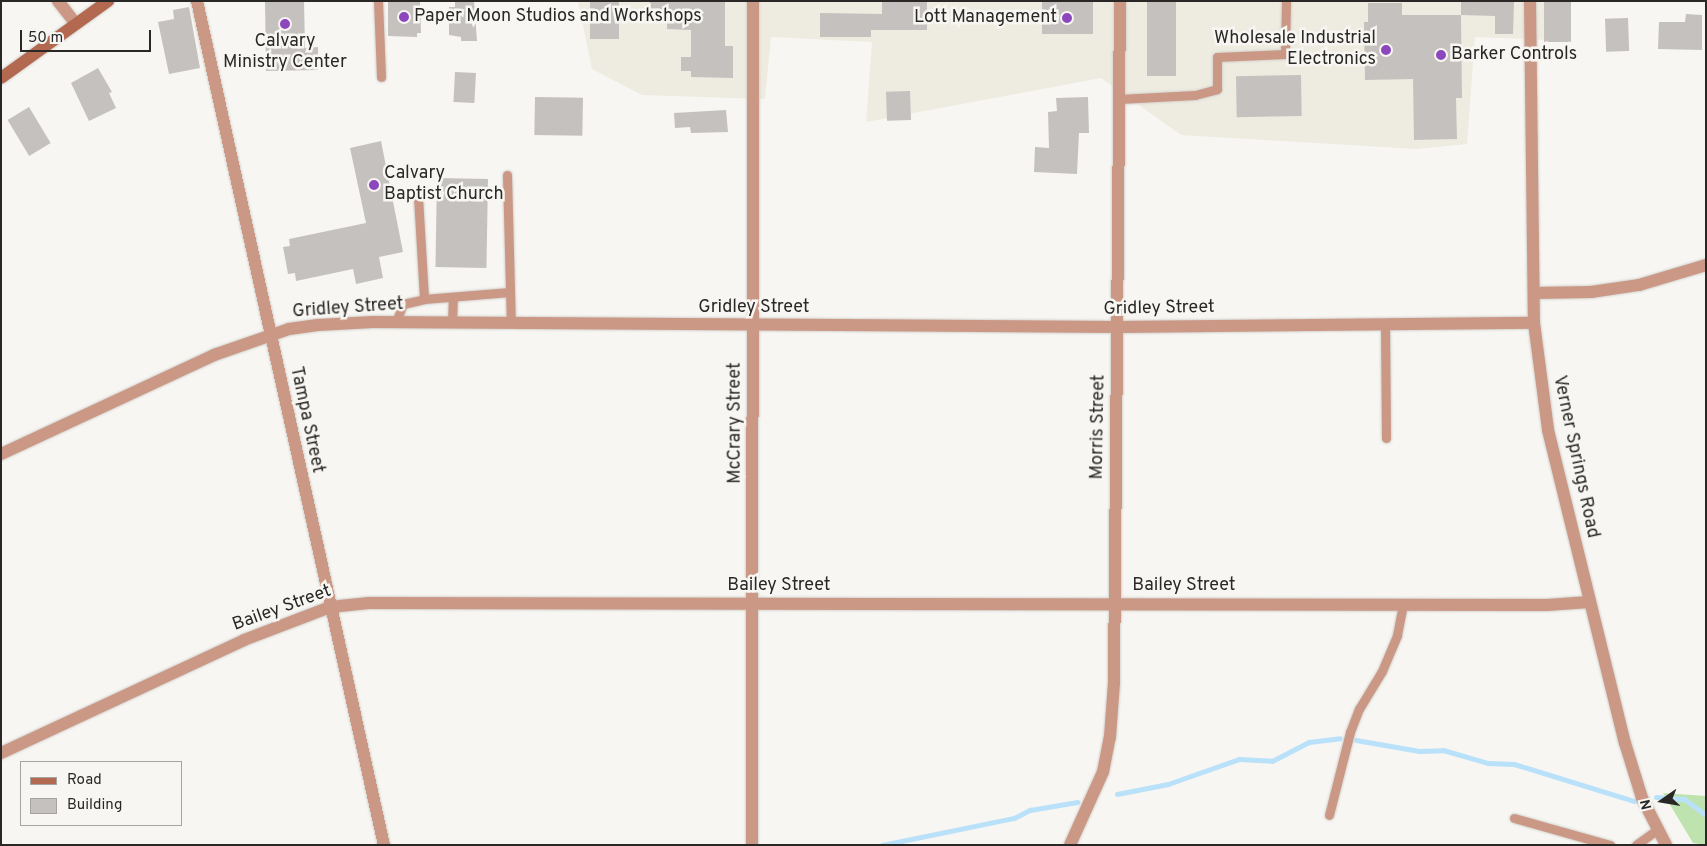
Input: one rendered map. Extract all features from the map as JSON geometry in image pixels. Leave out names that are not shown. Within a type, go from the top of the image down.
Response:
[{"type":"street","name":"Tampa Street","points":[[197,1],[384,845]]},
{"type":"street","name":"McCrary Street","points":[[752,845],[754,604],[753,1]]},
{"type":"street","name":"Morris Street","points":[[1070,845],[1103,772],[1110,738],[1118,327],[1120,1]]},
{"type":"street","name":"Verner Springs Road","points":[[1530,1],[1534,323],[1548,430],[1625,743],[1642,798],[1666,845]]},
{"type":"street","points":[[59,2],[76,24]]},
{"type":"street","points":[[1,78],[105,2]]},
{"type":"street","points":[[1534,293],[1591,292],[1639,285],[1706,266]]},
{"type":"street","name":"Gridley Street","points":[[1,454],[184,367],[270,335],[318,325],[452,322],[1118,327],[1534,323]]},
{"type":"street","name":"Bailey Street","points":[[1,753],[244,640],[330,606],[388,603],[1403,604],[1589,602]]},
{"type":"lane","points":[[378,1],[381,77]]},
{"type":"lane","points":[[1119,98],[1195,95],[1217,89],[1217,57],[1285,54],[1286,1]]},
{"type":"lane","points":[[507,174],[511,323]]},
{"type":"lane","points":[[418,197],[424,299]]},
{"type":"lane","points":[[396,322],[403,304],[424,299],[510,292]]},
{"type":"lane","points":[[452,322],[453,297]]},
{"type":"lane","points":[[1385,323],[1386,438]]},
{"type":"lane","points":[[1329,815],[1350,732],[1359,709],[1382,671],[1397,635],[1403,604]]},
{"type":"lane","points":[[1514,818],[1610,845]]},
{"type":"lane","points":[[1636,845],[1657,830]]},
{"type":"shaded area","points":[[578,1],[1552,1],[1548,40],[1475,37],[1467,144],[1416,149],[1181,135],[1101,78],[866,122],[872,42],[771,37],[765,99],[642,95],[592,69]]},
{"type":"green space","points":[[1663,793],[1706,796],[1706,845],[1693,843]]},
{"type":"building","name":"Calvary Ministry Center","points":[[265,1],[304,1],[305,48],[318,47],[318,70],[266,71]]},
{"type":"building","name":"Paper Moon Studios and Workshops","points":[[388,1],[420,1],[421,33],[417,33],[417,37],[388,36]]},
{"type":"building","points":[[455,1],[474,1],[477,41],[461,41],[461,37],[449,35],[449,7],[455,7]]},
{"type":"building","points":[[590,1],[619,1],[619,39],[590,39]]},
{"type":"building","points":[[650,1],[725,1],[725,46],[733,46],[733,78],[691,77],[691,71],[681,71],[681,57],[691,57],[691,30],[667,29],[667,20],[649,19]]},
{"type":"building","points":[[882,1],[927,1],[927,30],[871,30],[871,37],[820,37],[820,13],[882,14]]},
{"type":"building","name":"Lott Management","points":[[1042,1],[1093,1],[1093,34],[1042,34]]},
{"type":"building","points":[[1147,1],[1176,1],[1176,76],[1147,76]]},
{"type":"building","points":[[1461,1],[1514,1],[1513,34],[1495,34],[1495,16],[1461,15]]},
{"type":"building","points":[[1544,1],[1571,1],[1571,42],[1544,42]]},
{"type":"building","points":[[1368,3],[1402,3],[1402,15],[1461,15],[1462,98],[1456,98],[1457,139],[1414,140],[1413,79],[1365,80],[1364,22],[1368,22]]},
{"type":"building","points":[[189,7],[200,68],[169,74],[158,22],[174,19],[173,10]]},
{"type":"building","points":[[1686,14],[1702,15],[1702,50],[1658,49],[1659,22],[1685,22]]},
{"type":"building","points":[[1628,18],[1629,51],[1606,52],[1605,19]]},
{"type":"building","points":[[98,68],[112,92],[109,93],[116,108],[89,121],[71,83]]},
{"type":"building","points":[[455,72],[476,73],[474,103],[453,102]]},
{"type":"building","points":[[1301,75],[1302,116],[1237,117],[1236,76]]},
{"type":"building","points":[[910,91],[911,120],[887,121],[886,92]]},
{"type":"building","points":[[535,97],[583,98],[582,136],[534,135]]},
{"type":"building","points":[[1088,97],[1089,133],[1079,133],[1077,174],[1034,172],[1035,147],[1049,148],[1048,112],[1057,111],[1056,98]]},
{"type":"building","points":[[29,107],[51,143],[29,156],[8,120]]},
{"type":"building","points":[[726,110],[728,132],[691,133],[690,127],[675,128],[674,113]]},
{"type":"building","name":"Calvary Baptist Church","points":[[381,141],[403,252],[379,257],[383,278],[356,284],[353,269],[296,281],[295,273],[288,274],[283,247],[290,246],[289,239],[366,223],[350,148]]},
{"type":"building","points":[[437,178],[488,179],[486,268],[435,267]]},
{"type":"waterway","points":[[1117,794],[1168,784],[1239,759],[1272,761],[1309,742],[1340,738]]},
{"type":"waterway","points":[[1356,740],[1419,751],[1443,750],[1488,763],[1514,764],[1634,801]]},
{"type":"waterway","points":[[1656,797],[1684,799],[1706,815]]},
{"type":"waterway","points":[[882,845],[1014,818],[1030,810],[1077,802]]},
{"type":"place","name":"Paper Moon Studios and Workshops","points":[[404,17]]},
{"type":"place","name":"Lott Management","points":[[1067,18]]},
{"type":"place","name":"Calvary Ministry Center","points":[[285,24]]},
{"type":"place","name":"Wholesale Industrial Electronics","points":[[1386,50]]},
{"type":"place","name":"Barker Controls","points":[[1441,55]]},
{"type":"place","name":"Calvary Baptist Church","points":[[374,185]]}]
